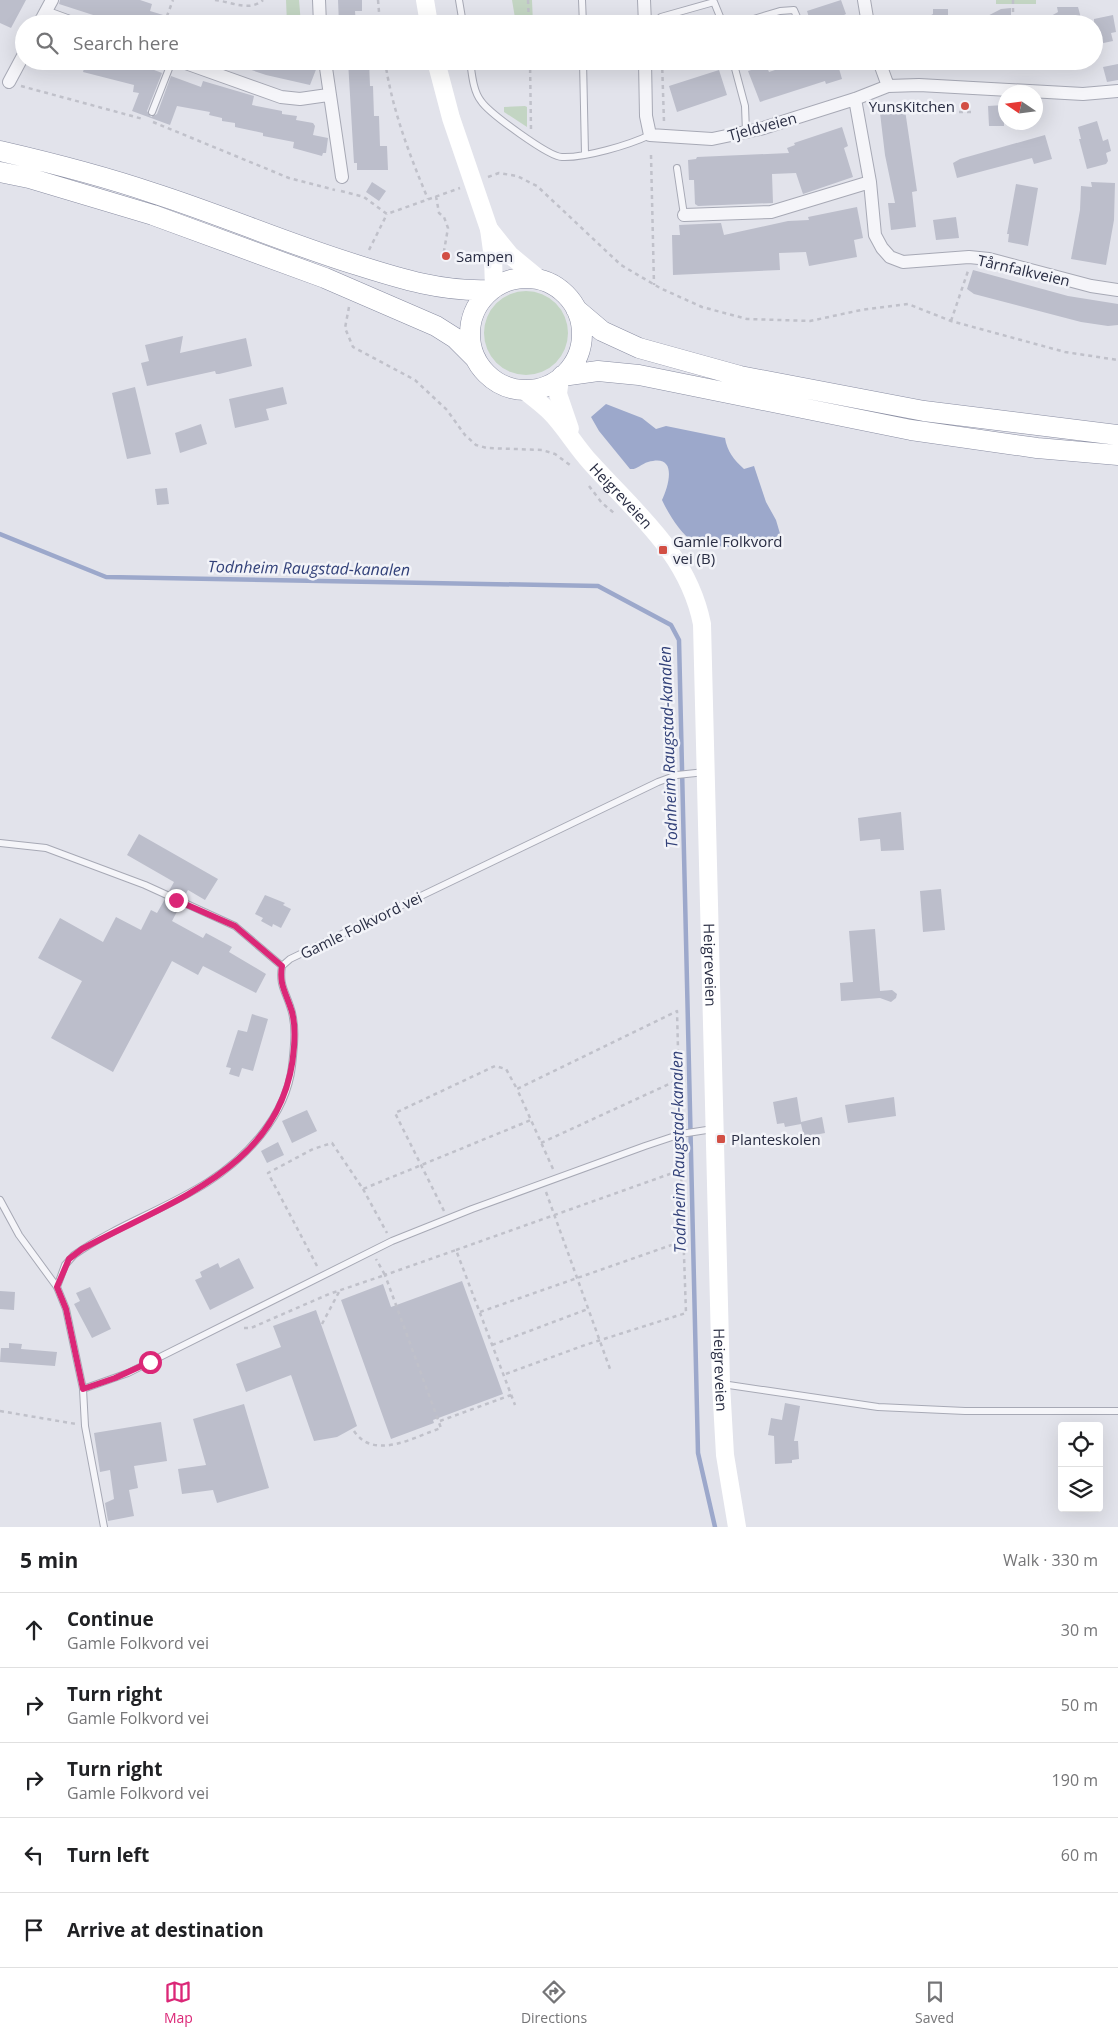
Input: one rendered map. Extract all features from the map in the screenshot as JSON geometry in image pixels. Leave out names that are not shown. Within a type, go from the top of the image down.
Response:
[{"type":"highway","points":[[0,151],[56,164],[153,193],[289,243],[400,279],[450,290],[492,289]]},
{"type":"highway","points":[[0,172],[28,178],[153,215],[325,278],[436,326],[455,338],[476,359],[484,372],[496,382],[511,388],[536,389],[561,377],[598,372],[639,375],[911,430],[1036,448],[1118,455]]},
{"type":"highway","points":[[476,359],[470,335],[471,322],[481,300],[492,289],[516,278],[539,279],[560,289],[593,324],[616,339],[668,358],[732,374],[924,411],[1118,435]]},
{"type":"highway","points":[[561,377],[572,365],[580,344],[580,322],[576,308]]},
{"type":"main road","points":[[425,0],[428,15]]},
{"type":"main road","points":[[438,70],[451,118],[489,229],[493,258],[492,289]]},
{"type":"main road","points":[[489,229],[510,255],[539,279]]},
{"type":"main road","name":"Heigreveien","points":[[561,377],[558,394],[576,443]]},
{"type":"main road","name":"Heigreveien","points":[[524,390],[550,412],[591,463],[662,539],[684,570],[694,592],[702,624],[706,772],[707,1130],[725,1455],[737,1527]]},
{"type":"street","points":[[44,15],[52,0]]},
{"type":"street","points":[[319,0],[320,15]]},
{"type":"street","points":[[644,0],[645,15]]},
{"type":"street","points":[[864,0],[866,15]]},
{"type":"street","points":[[9,82],[15,70]]},
{"type":"street","points":[[205,70],[281,97],[300,100],[328,95]]},
{"type":"street","points":[[325,70],[342,177]]},
{"type":"street","points":[[645,70],[646,116],[650,135]]},
{"type":"street","points":[[882,70],[888,86]]},
{"type":"street","name":"Tjeldveien","points":[[650,135],[712,139],[746,132],[855,99],[888,86],[919,85],[1083,94],[1118,91]]},
{"type":"street","name":"Tårnfalkveien","points":[[855,99],[870,182],[876,235],[882,248],[890,257],[904,262],[969,257],[989,260],[1092,286],[1118,290]]},
{"type":"street","points":[[684,215],[771,212],[870,182]]},
{"type":"lane","points":[[459,0],[462,15]]},
{"type":"lane","points":[[582,0],[583,15]]},
{"type":"lane","points":[[668,15],[714,2],[719,15]]},
{"type":"lane","points":[[767,15],[780,11],[794,10],[796,15]]},
{"type":"lane","points":[[152,112],[168,70]]},
{"type":"lane","points":[[472,70],[474,85],[481,102],[548,153],[561,158],[640,140],[650,135]]},
{"type":"lane","points":[[583,70],[585,154]]},
{"type":"lane","points":[[735,70],[745,106],[746,132]]},
{"type":"lane","points":[[677,168],[684,215]]},
{"type":"lane","name":"Gamle Folkvord vei","points":[[282,966],[290,959],[658,782],[677,775],[706,772]]},
{"type":"lane","points":[[0,843],[46,848],[145,885],[235,926],[282,966],[282,991],[290,1006],[293,1022],[294,1047],[288,1084],[271,1124],[241,1158],[210,1183],[74,1255],[65,1265],[57,1287]]},
{"type":"lane","points":[[83,1389],[128,1373],[230,1320],[392,1242],[557,1178],[681,1134],[707,1130]]},
{"type":"lane","points":[[0,1200],[19,1235],[57,1287],[68,1317],[83,1389],[85,1426],[104,1527]]},
{"type":"lane","points":[[721,1384],[878,1407],[936,1410],[1118,1411]]},
{"type":"path","points":[[167,15],[172,0]]},
{"type":"path","points":[[215,0],[249,7],[257,5],[263,0]]},
{"type":"path","points":[[378,0],[379,15]]},
{"type":"path","points":[[528,0],[529,15]]},
{"type":"path","points":[[1013,0],[1013,15]]},
{"type":"path","points":[[386,70],[388,87],[407,149],[428,199]]},
{"type":"path","points":[[530,70],[531,141]]},
{"type":"path","points":[[662,70],[664,128]]},
{"type":"path","points":[[9,82],[149,120],[289,178],[364,197],[387,214]]},
{"type":"path","points":[[959,112],[974,112]]},
{"type":"path","points":[[651,155],[654,285]]},
{"type":"path","points":[[484,178],[499,173],[517,176],[537,186],[621,265],[654,285],[702,307],[747,319],[810,321],[861,310],[908,304],[951,321],[1065,352],[1118,360]]},
{"type":"path","points":[[367,253],[387,214],[461,187]]},
{"type":"path","points":[[436,196],[440,213],[444,217],[448,228],[444,251]]},
{"type":"path","points":[[951,321],[970,266],[969,257]]},
{"type":"path","points":[[350,303],[345,328],[353,347],[415,380],[446,410],[465,435],[476,444],[487,448],[542,450],[556,454],[575,471]]},
{"type":"path","points":[[585,482],[602,503],[619,518]]},
{"type":"path","points":[[503,1375],[586,1345],[686,1313],[677,1011],[517,1089]]},
{"type":"path","points":[[448,1219],[395,1113],[494,1066],[506,1069],[557,1178]]},
{"type":"path","points":[[541,1143],[680,1078]]},
{"type":"path","points":[[363,1189],[531,1120]]},
{"type":"path","points":[[322,1276],[268,1173],[313,1149],[332,1143],[363,1189],[392,1242]]},
{"type":"path","points":[[230,1320],[236,1328],[251,1328],[340,1290],[681,1170]]},
{"type":"path","points":[[543,1183],[610,1369]]},
{"type":"path","points":[[480,1312],[684,1241]]},
{"type":"path","points":[[456,1250],[515,1405]]},
{"type":"path","points":[[354,1431],[364,1442],[382,1448],[441,1428],[385,1274],[371,1251]]},
{"type":"path","points":[[322,1324],[340,1290]]},
{"type":"path","points":[[492,1345],[588,1309]]},
{"type":"path","points":[[439,1422],[511,1395]]},
{"type":"path","points":[[0,1412],[85,1426]]},
{"type":"green space","points":[[286,0],[299,0],[300,15],[287,15]]},
{"type":"green space","points":[[512,0],[532,0],[533,15],[514,15]]},
{"type":"green space","points":[[996,0],[1036,0],[1036,4],[996,4]]},
{"type":"green space","points":[[504,107],[527,107],[527,127],[504,112]]},
{"type":"green space","points":[[526,291],[549,298],[561,310],[568,333],[561,356],[549,368],[526,375],[503,368],[491,356],[484,333],[491,310],[503,298]]},
{"type":"water","points":[[606,404],[642,418],[656,429],[666,426],[725,438],[729,451],[740,466],[744,469],[754,466],[766,502],[776,520],[781,537],[760,544],[728,547],[721,547],[718,543],[700,544],[689,539],[675,523],[662,500],[669,479],[669,472],[664,462],[658,460],[648,462],[635,469],[630,469],[599,431],[591,417]]},
{"type":"building","points":[[0,0],[26,0],[18,15],[15,15],[15,21],[11,28],[0,23]]},
{"type":"building","points":[[60,0],[140,0],[152,4],[150,11],[163,15],[93,15],[59,4]]},
{"type":"building","points":[[338,0],[362,0],[362,11],[355,11],[355,15],[339,15]]},
{"type":"building","points":[[841,0],[846,14],[808,15],[807,11]]},
{"type":"building","points":[[1057,7],[1078,7],[1080,15],[1053,15],[1058,12]]},
{"type":"building","points":[[1011,8],[1011,15],[989,15],[1001,9]]},
{"type":"building","points":[[933,9],[948,9],[948,15],[931,15]]},
{"type":"building","points":[[1113,15],[1116,32],[1111,33],[1113,41],[1103,43],[1103,17]]},
{"type":"building","points":[[1118,64],[1118,80],[1107,82],[1103,67]]},
{"type":"building","points":[[84,70],[154,70],[162,73],[147,111],[151,117],[157,114],[171,76],[201,87],[203,81],[254,96],[252,105],[282,111],[282,114],[297,116],[296,120],[313,123],[315,126],[313,135],[328,138],[326,153],[323,153],[322,156],[293,148],[294,142],[263,136],[263,133],[235,127],[235,123],[222,121],[222,118],[209,115],[210,112],[177,106],[170,125],[132,111],[139,93],[133,92],[134,85],[83,72]]},
{"type":"building","points":[[251,70],[316,70],[310,85]]},
{"type":"building","points":[[349,70],[369,70],[370,86],[373,86],[374,116],[379,116],[380,146],[387,146],[388,170],[357,170],[357,163],[354,163]]},
{"type":"building","points":[[719,70],[727,95],[677,112],[669,86]]},
{"type":"building","points":[[768,70],[769,72],[775,70],[839,70],[842,79],[826,84],[825,81],[760,102],[748,71]]},
{"type":"building","points":[[998,105],[998,126],[989,126],[988,106]]},
{"type":"building","points":[[905,110],[917,191],[912,192],[916,227],[891,230],[888,203],[895,203],[885,155],[880,113]]},
{"type":"building","points":[[1097,121],[1103,141],[1108,139],[1111,151],[1106,153],[1108,161],[1106,164],[1087,169],[1079,139],[1081,139],[1078,127]]},
{"type":"building","points":[[842,127],[848,146],[844,148],[853,177],[803,194],[796,173],[772,174],[773,203],[698,206],[695,204],[694,180],[689,180],[688,160],[696,159],[697,157],[789,153],[787,148],[795,145],[794,143]]},
{"type":"building","points":[[1045,135],[1052,159],[1034,164],[1032,158],[957,178],[953,163],[960,159]]},
{"type":"building","points":[[372,182],[386,191],[379,201],[366,192]]},
{"type":"building","points":[[1091,182],[1115,183],[1114,220],[1106,265],[1071,259],[1080,210],[1081,186],[1092,187]]},
{"type":"building","points":[[1016,184],[1038,188],[1028,246],[1008,242],[1009,234],[1007,234]]},
{"type":"building","points":[[857,207],[863,238],[854,240],[857,257],[809,266],[806,252],[779,253],[780,270],[673,275],[672,235],[680,235],[679,225],[721,223],[724,235],[788,221],[809,220],[808,217]]},
{"type":"building","points":[[956,217],[959,238],[936,240],[933,220]]},
{"type":"building","points":[[973,270],[1068,296],[1118,304],[1118,325],[1108,326],[1081,322],[974,294],[967,289]]},
{"type":"building","points":[[183,336],[180,353],[246,338],[252,366],[219,374],[216,374],[215,371],[147,386],[141,363],[149,361],[145,345]]},
{"type":"building","points":[[135,387],[151,454],[127,459],[112,393]]},
{"type":"building","points":[[283,387],[287,404],[266,409],[269,420],[235,428],[229,399]]},
{"type":"building","points":[[201,424],[207,444],[180,453],[175,433]]},
{"type":"building","points":[[167,488],[169,504],[157,505],[155,489]]},
{"type":"building","points":[[901,812],[904,850],[881,851],[880,839],[860,841],[858,818]]},
{"type":"building","points":[[139,834],[218,879],[205,900],[188,890],[184,897],[169,891],[174,882],[127,855]]},
{"type":"building","points":[[941,889],[945,930],[923,932],[920,891]]},
{"type":"building","points":[[265,895],[285,903],[283,905],[291,909],[281,928],[273,924],[272,927],[261,921],[263,918],[255,914]]},
{"type":"building","points":[[165,899],[180,906],[172,921],[203,938],[206,933],[232,947],[229,952],[266,974],[256,993],[203,966],[198,975],[172,961],[113,1072],[51,1038],[82,981],[38,958],[60,918],[103,942],[116,917],[141,930],[151,910],[157,913]]},
{"type":"building","points":[[875,929],[880,991],[892,990],[897,994],[896,998],[891,1002],[880,998],[841,1001],[840,983],[853,982],[849,931]]},
{"type":"building","points":[[252,1014],[268,1019],[253,1071],[242,1068],[239,1077],[229,1074],[231,1068],[226,1067],[238,1030],[247,1032]]},
{"type":"building","points":[[797,1097],[801,1122],[822,1117],[825,1133],[804,1137],[801,1124],[785,1127],[784,1123],[777,1124],[773,1102]]},
{"type":"building","points":[[894,1097],[896,1116],[848,1123],[845,1105]]},
{"type":"building","points":[[307,1110],[317,1131],[292,1143],[282,1121]]},
{"type":"building","points":[[278,1142],[284,1155],[267,1163],[261,1151]]},
{"type":"building","points":[[239,1258],[254,1288],[210,1310],[195,1280],[202,1277],[200,1272],[218,1263],[220,1268]]},
{"type":"building","points":[[462,1281],[503,1394],[433,1420],[434,1423],[391,1439],[341,1300],[383,1284],[391,1307]]},
{"type":"building","points":[[90,1287],[111,1329],[92,1338],[74,1304],[80,1301],[76,1293]]},
{"type":"building","points":[[0,1291],[15,1292],[14,1310],[0,1309]]},
{"type":"building","points":[[316,1310],[357,1426],[337,1437],[314,1441],[291,1375],[246,1392],[236,1364],[281,1347],[273,1326]]},
{"type":"building","points":[[9,1343],[22,1344],[21,1349],[57,1352],[55,1366],[0,1362],[1,1348],[9,1348]]},
{"type":"building","points":[[785,1403],[800,1406],[794,1441],[798,1441],[799,1459],[792,1460],[792,1463],[775,1464],[774,1436],[768,1435],[771,1418],[782,1420]]},
{"type":"building","points":[[244,1404],[269,1488],[217,1503],[213,1490],[182,1494],[178,1469],[206,1465],[193,1419]]},
{"type":"building","points":[[161,1422],[167,1461],[134,1466],[138,1488],[129,1490],[134,1516],[108,1521],[105,1503],[114,1499],[110,1470],[100,1472],[94,1433]]},
{"type":"waterway","name":"Todnheim Raugstad-kanalen","points":[[0,534],[106,577],[598,586],[671,625],[679,640],[698,1453],[715,1527]]},
{"type":"place","name":"YunsKitchen","points":[[965,106]]},
{"type":"place","name":"Sampen","points":[[446,256]]},
{"type":"place","name":"Gamle Folkvord vei (B)","points":[[663,550]]},
{"type":"place","name":"Planteskolen","points":[[721,1139]]},
{"type":"route","points":[[150,1362],[92,1388],[83,1389],[75,1342],[66,1309],[57,1287],[62,1272],[69,1259],[82,1249],[210,1183],[241,1158],[271,1124],[276,1115],[291,1073],[294,1047],[290,1006],[282,991],[280,977],[282,966],[235,926],[176,900]]}]
